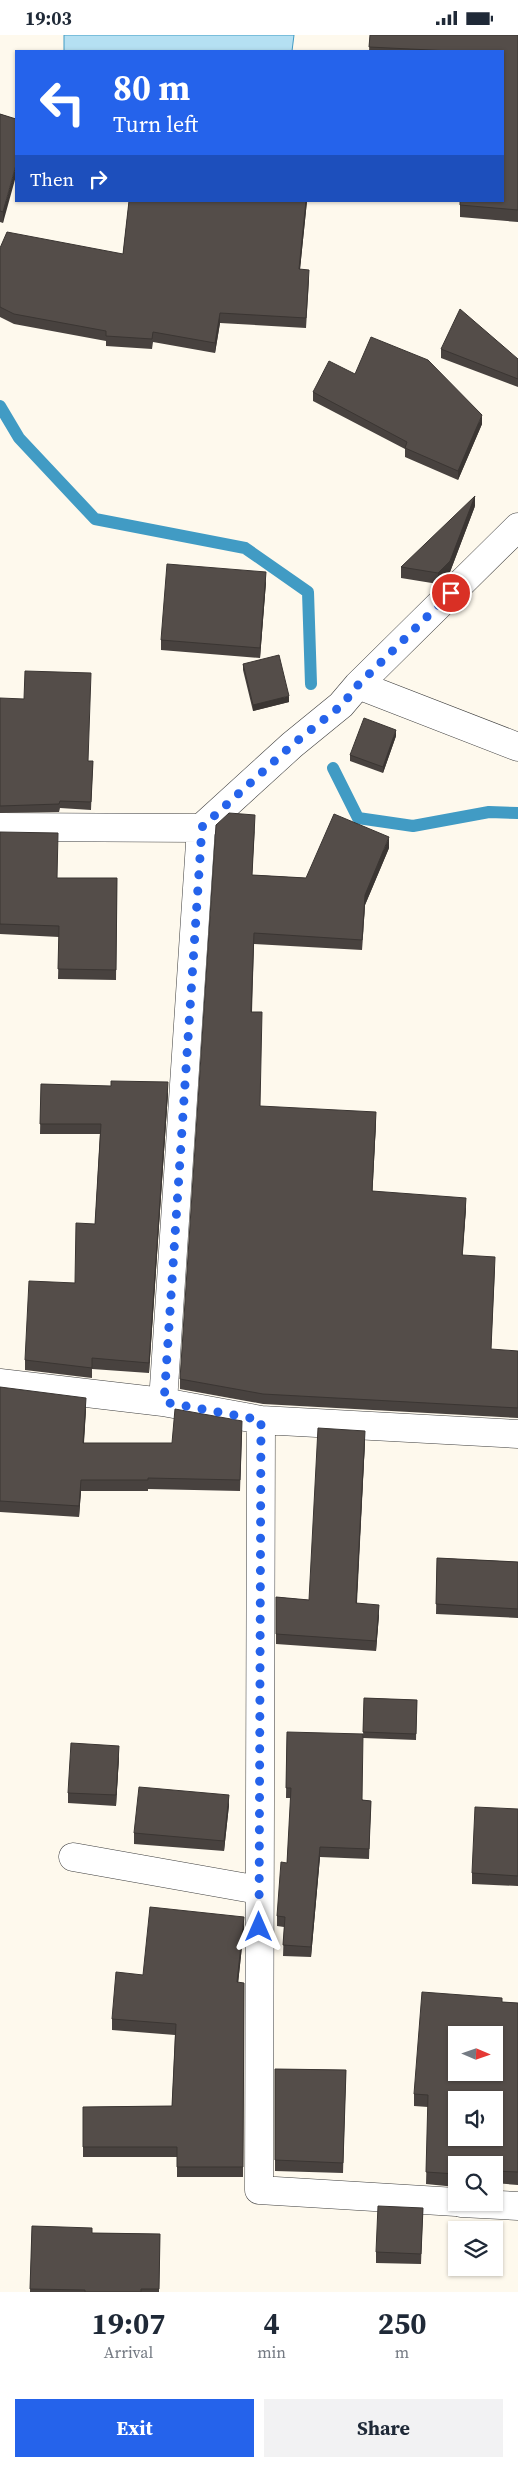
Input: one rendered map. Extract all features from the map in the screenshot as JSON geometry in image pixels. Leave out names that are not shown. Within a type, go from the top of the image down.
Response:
[{"type":"street","points":[[0,827],[202,827],[292,745],[342,705],[358,685],[518,527]]},
{"type":"street","points":[[358,685],[518,747]]},
{"type":"street","points":[[164,1402],[202,827]]},
{"type":"street","points":[[0,1383],[164,1402],[261,1420],[518,1434]]},
{"type":"street","points":[[261,1420],[259,2190],[448,2202]]},
{"type":"street","points":[[72,1857],[260,1890]]},
{"type":"street","points":[[503,2205],[518,2206]]},
{"type":"water","points":[[64,35],[294,35],[292,50],[64,50]]},
{"type":"building","points":[[370,35],[518,35],[518,210],[460,205],[460,202],[504,202],[504,50],[430,50],[369,47]]},
{"type":"building","points":[[0,114],[15,119],[15,169],[3,212],[0,211]]},
{"type":"building","points":[[129,202],[306,202],[299,269],[309,270],[306,318],[220,313],[215,343],[153,332],[152,339],[106,336],[106,331],[14,314],[0,307],[0,248],[7,232],[123,254]]},
{"type":"building","points":[[460,309],[518,359],[518,379],[441,349]]},
{"type":"building","points":[[371,337],[428,360],[482,415],[458,471],[405,448],[407,442],[313,392],[329,361],[355,374]]},
{"type":"building","points":[[475,496],[450,561],[438,573],[401,567]]},
{"type":"building","points":[[167,564],[266,572],[260,648],[161,640]]},
{"type":"building","points":[[279,655],[289,696],[253,705],[243,664]]},
{"type":"building","points":[[25,671],[91,673],[88,761],[93,761],[91,802],[60,801],[59,804],[0,806],[0,698],[24,699]]},
{"type":"building","points":[[364,718],[396,730],[383,767],[350,755]]},
{"type":"building","points":[[229,813],[255,815],[252,875],[306,878],[334,814],[389,837],[365,895],[362,940],[254,933],[251,1012],[262,1012],[260,1106],[376,1112],[372,1191],[466,1198],[462,1255],[495,1257],[491,1349],[518,1351],[518,1408],[263,1394],[180,1379],[216,825]]},
{"type":"building","points":[[0,832],[58,833],[57,878],[117,878],[116,970],[58,969],[59,926],[0,924]]},
{"type":"building","points":[[111,1081],[168,1082],[149,1363],[92,1358],[92,1368],[25,1360],[29,1281],[75,1283],[76,1223],[95,1224],[101,1124],[40,1124],[41,1084],[111,1086]]},
{"type":"building","points":[[0,1387],[86,1398],[83,1443],[172,1443],[175,1409],[242,1421],[240,1480],[148,1478],[148,1480],[81,1480],[79,1506],[0,1501]]},
{"type":"building","points":[[318,1428],[365,1431],[356,1603],[379,1605],[376,1641],[276,1634],[276,1597],[309,1600]]},
{"type":"building","points":[[437,1558],[518,1562],[518,1609],[436,1604]]},
{"type":"building","points":[[364,1698],[417,1700],[416,1734],[363,1732]]},
{"type":"building","points":[[287,1732],[363,1734],[362,1800],[371,1801],[369,1849],[320,1847],[311,1947],[283,1945],[285,1917],[277,1916],[281,1862],[287,1863],[291,1788],[286,1788]]},
{"type":"building","points":[[71,1743],[119,1746],[116,1795],[68,1793]]},
{"type":"building","points":[[139,1787],[229,1795],[224,1841],[134,1833]]},
{"type":"building","points":[[475,1807],[518,1809],[518,1876],[472,1873]]},
{"type":"building","points":[[150,1907],[244,1917],[237,1982],[244,1983],[243,2167],[177,2167],[177,2147],[83,2147],[83,2107],[172,2106],[176,2024],[112,2019],[116,1972],[143,1975]]},
{"type":"building","points":[[422,1992],[502,1998],[502,2002],[518,2003],[518,2172],[503,2171],[503,2156],[448,2156],[448,2173],[426,2172],[428,2095],[414,2094]]},
{"type":"building","points":[[275,2069],[346,2070],[343,2163],[275,2160]]},
{"type":"building","points":[[378,2206],[423,2208],[421,2254],[376,2252]]},
{"type":"building","points":[[32,2226],[92,2228],[92,2233],[160,2234],[159,2289],[141,2289],[141,2292],[85,2292],[85,2290],[30,2289]]},
{"type":"waterway","points":[[0,406],[19,438],[95,519],[245,548],[308,592],[311,684]]},
{"type":"waterway","points":[[333,768],[358,818],[413,826],[489,812],[518,813]]},
{"type":"route","points":[[259,1927],[261,1420],[164,1402],[202,827],[292,745],[342,705],[358,685],[451,593]]}]
